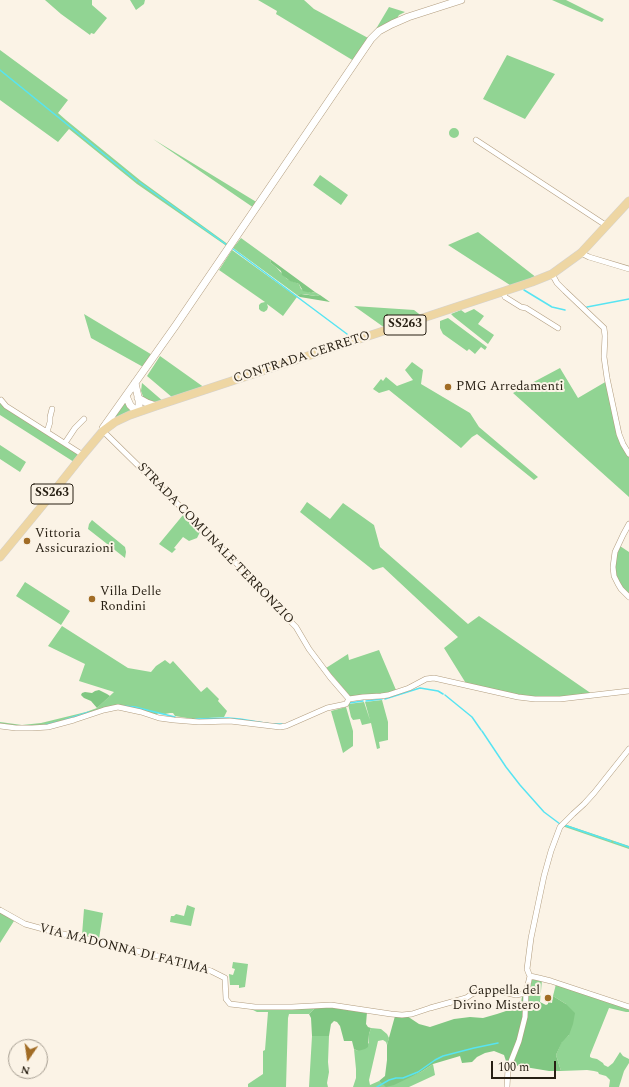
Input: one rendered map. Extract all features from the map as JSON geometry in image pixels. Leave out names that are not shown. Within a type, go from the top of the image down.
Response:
[{"type":"main road","name":"CONTRADA CERRETO","points":[[156,406],[503,292],[552,274],[581,253],[629,201]]},
{"type":"main road","name":"SS263","points":[[0,557],[103,431],[115,422],[156,406]]},
{"type":"street","points":[[103,431],[103,428],[275,181],[371,39],[379,31],[408,17],[461,0]]},
{"type":"street","points":[[476,140],[607,226]]},
{"type":"street","points":[[581,253],[588,257],[629,269]]},
{"type":"street","points":[[552,274],[564,291],[604,328],[604,358],[607,378],[619,434],[629,454]]},
{"type":"street","points":[[503,292],[505,296],[521,307],[526,308],[558,328]]},
{"type":"street","points":[[135,383],[139,412]]},
{"type":"street","points":[[126,396],[134,409],[139,412]]},
{"type":"street","points":[[138,398],[148,404],[156,406]]},
{"type":"street","points":[[1,400],[6,406],[83,455]]},
{"type":"street","points":[[48,432],[52,409]]},
{"type":"street","points":[[65,443],[74,428],[84,419]]},
{"type":"street","name":"STRADA COMUNALE TERRONZIO","points":[[103,431],[186,512],[296,627],[309,649],[349,699]]},
{"type":"street","points":[[629,524],[615,552],[613,569],[614,576],[618,584],[629,597]]},
{"type":"street","points":[[0,726],[16,728],[48,727],[104,710],[118,708],[174,720],[198,722],[230,721],[280,727],[286,726],[327,708],[346,704],[349,699],[388,695],[409,688],[426,679],[434,678],[518,697],[535,699],[560,699],[629,691]]},
{"type":"street","points":[[508,1087],[508,1069],[519,1041],[525,1017],[526,993],[530,976],[527,969],[531,938],[544,876],[551,851],[560,827],[594,793],[629,749]]},
{"type":"street","name":"VIA MADONNA DI FATIMA","points":[[0,910],[25,924],[183,962],[211,971],[225,978],[226,999],[230,1004],[255,1007],[332,1005],[402,1015],[412,1014],[466,998],[478,991],[498,991],[516,994],[526,993]]},
{"type":"street","points":[[530,976],[629,1007]]},
{"type":"green space","points":[[45,0],[92,0],[92,5],[107,18],[94,34],[91,33],[90,35],[61,14]]},
{"type":"green space","points":[[130,0],[145,0],[144,4],[136,10]]},
{"type":"green space","points":[[258,0],[304,0],[314,9],[370,39],[389,7],[405,12],[399,15],[396,20],[385,26],[354,61],[276,14],[277,11]]},
{"type":"green space","points":[[552,0],[566,0],[604,19],[602,22]]},
{"type":"green space","points":[[0,50],[68,100],[58,113],[66,120],[141,181],[229,245],[228,247],[137,184],[69,129],[58,142],[0,100]]},
{"type":"green space","points":[[507,55],[555,74],[525,119],[483,99]]},
{"type":"green space","points":[[454,128],[459,133],[454,138],[449,133]]},
{"type":"green space","points":[[153,139],[258,203],[254,208]]},
{"type":"green space","points":[[320,175],[348,195],[341,205],[313,185]]},
{"type":"green space","points":[[478,232],[537,278],[513,287],[448,245]]},
{"type":"green space","points":[[241,238],[270,259],[271,263],[287,279],[299,284],[301,289],[311,293],[315,292],[320,295],[297,295],[233,248]]},
{"type":"green space","points":[[232,250],[297,297],[283,316],[267,304],[267,310],[264,312],[261,311],[259,309],[259,305],[265,302],[219,270]]},
{"type":"green space","points":[[270,259],[315,292],[311,293],[303,291],[299,284],[290,281],[282,275],[281,271],[271,263]]},
{"type":"green space","points":[[301,294],[316,296],[320,295],[330,302],[300,297],[297,295]]},
{"type":"green space","points":[[354,306],[414,310],[423,317],[385,328]]},
{"type":"green space","points":[[474,309],[484,316],[478,324],[494,335],[488,344],[451,314],[461,310],[465,313]]},
{"type":"green space","points":[[84,314],[154,356],[145,368],[91,338]]},
{"type":"green space","points":[[448,318],[487,347],[485,350],[481,347],[475,354],[469,349],[467,351],[443,334],[440,328],[440,321]]},
{"type":"green space","points":[[160,356],[205,388],[173,398],[147,376]]},
{"type":"green space","points":[[412,362],[423,370],[421,384],[470,413],[479,427],[538,477],[534,480],[477,434],[461,448],[389,390],[379,393],[373,389],[381,379],[383,381],[386,377],[397,386],[413,380],[405,370]]},
{"type":"green space","points":[[560,368],[578,398],[607,381],[619,436],[629,456],[629,497],[513,393]]},
{"type":"green space","points":[[142,383],[164,402],[160,403],[144,399],[141,391]]},
{"type":"green space","points":[[126,401],[134,410],[112,421]]},
{"type":"green space","points":[[0,402],[80,455],[74,462],[0,415]]},
{"type":"green space","points":[[0,445],[26,462],[20,472],[0,459]]},
{"type":"green space","points":[[307,502],[330,519],[343,503],[374,525],[380,547],[468,624],[479,616],[592,694],[554,698],[536,698],[467,685],[444,648],[458,637],[383,567],[373,570],[300,512]]},
{"type":"green space","points":[[183,515],[200,532],[197,538],[189,541],[183,537],[172,553],[159,544]]},
{"type":"green space","points":[[92,520],[125,547],[125,558],[88,529]]},
{"type":"green space","points":[[620,546],[629,552],[629,595],[622,588],[615,573],[616,557]]},
{"type":"green space","points":[[25,582],[70,611],[61,625],[16,596]]},
{"type":"green space","points":[[62,626],[128,668],[151,672],[156,666],[165,660],[170,664],[173,661],[201,692],[207,687],[219,699],[218,701],[227,711],[224,717],[193,719],[175,716],[173,713],[158,713],[156,716],[118,707],[43,726],[33,727],[0,725],[0,722],[22,725],[41,723],[86,712],[97,708],[114,692],[79,681],[85,664],[48,646]]},
{"type":"green space","points":[[379,650],[396,690],[390,693],[352,697],[326,668],[348,654],[349,660]]},
{"type":"green space","points":[[99,690],[110,696],[97,708],[91,701],[81,695],[85,692],[92,693]]},
{"type":"green space","points":[[382,700],[388,722],[388,740],[379,742],[380,748],[377,749],[371,723],[362,725],[360,719],[353,720],[348,704],[364,702],[370,720],[365,702]]},
{"type":"green space","points":[[346,707],[353,731],[353,746],[343,753],[331,711]]},
{"type":"green space","points":[[564,824],[629,846],[629,849],[562,826]]},
{"type":"green space","points":[[187,905],[195,908],[191,926],[170,922],[171,916],[176,914],[184,916]]},
{"type":"green space","points":[[84,909],[103,913],[99,939],[82,935]]},
{"type":"green space","points":[[0,912],[14,921],[0,943]]},
{"type":"green space","points":[[233,962],[248,964],[245,987],[239,988],[239,985],[230,985],[229,974],[233,975],[235,969],[232,968]]},
{"type":"green space","points":[[535,978],[542,980],[540,1002],[537,1005],[529,1006],[529,991],[532,980]]},
{"type":"green space","points":[[556,984],[629,1008],[629,1012],[626,1012],[609,1008],[590,1055],[590,1057],[597,1059],[608,1067],[613,1063],[620,1052],[623,1056],[629,1059],[629,1063],[624,1071],[619,1087],[609,1087],[610,1080],[598,1072],[587,1070],[561,1071],[556,1055],[562,1041],[569,1035],[566,1004],[553,996]]},
{"type":"green space","points":[[529,993],[529,1006],[537,1005],[540,1002],[546,1005],[548,1002],[552,1003],[553,996],[566,1004],[575,1013],[569,1035],[562,1042],[556,1055],[561,1071],[549,1071],[513,1065],[512,1069],[507,1071],[507,1064],[504,1055],[494,1051],[477,1057],[472,1062],[462,1063],[460,1056],[433,1064],[421,1072],[394,1085],[386,1087],[379,1081],[385,1076],[387,1045],[395,1016],[407,1016],[419,1024],[430,1027],[454,1019],[470,1017],[483,1018],[512,1009],[521,1004],[522,996]]},
{"type":"green space","points":[[316,1007],[309,1014],[289,1014],[286,1087],[248,1087],[248,1084],[263,1074],[263,1051],[265,1050],[268,1012],[257,1012],[251,1009]]},
{"type":"green space","points":[[316,1007],[331,1007],[367,1012],[366,1024],[371,1028],[368,1047],[358,1051],[354,1049],[352,1041],[344,1041],[340,1026],[334,1021],[331,1024],[329,1036],[312,1036],[311,1018],[309,1014]]},
{"type":"green space","points":[[371,1028],[381,1029],[389,1038],[387,1045],[383,1040],[378,1041],[369,1080],[370,1085],[379,1081],[386,1086],[421,1072],[433,1064],[435,1075],[409,1087],[353,1087],[356,1078],[354,1049],[358,1051],[369,1043]]},
{"type":"green space","points":[[312,1036],[329,1036],[328,1087],[309,1087]]},
{"type":"waterway","points":[[0,70],[137,181]]},
{"type":"waterway","points":[[139,182],[227,245]]},
{"type":"waterway","points":[[233,249],[347,334]]},
{"type":"waterway","points":[[524,290],[552,307],[565,310]]},
{"type":"waterway","points":[[587,307],[629,299]]},
{"type":"waterway","points":[[385,699],[420,688],[438,691],[443,694]]},
{"type":"waterway","points":[[445,695],[472,717],[481,730]]},
{"type":"waterway","points":[[366,701],[382,699]]},
{"type":"waterway","points":[[349,703],[363,701]]},
{"type":"waterway","points":[[124,706],[135,707],[175,717]]},
{"type":"waterway","points":[[64,720],[89,712]]},
{"type":"waterway","points":[[196,719],[228,718],[271,724],[282,724]]},
{"type":"waterway","points":[[45,725],[57,722]]},
{"type":"waterway","points":[[482,731],[520,785],[544,812],[560,824]]},
{"type":"waterway","points":[[564,825],[611,841]]},
{"type":"waterway","points":[[614,842],[629,847]]},
{"type":"waterway","points":[[377,1087],[389,1080],[403,1078],[418,1072],[443,1056],[498,1043]]},
{"type":"place","name":"PMG Arredamenti","points":[[448,387]]},
{"type":"place","name":"Vittoria Assicurazioni","points":[[27,541]]},
{"type":"place","name":"Villa Delle Rondini","points":[[92,599]]},
{"type":"place","name":"Cappella del Divino Mistero","points":[[548,998]]}]
